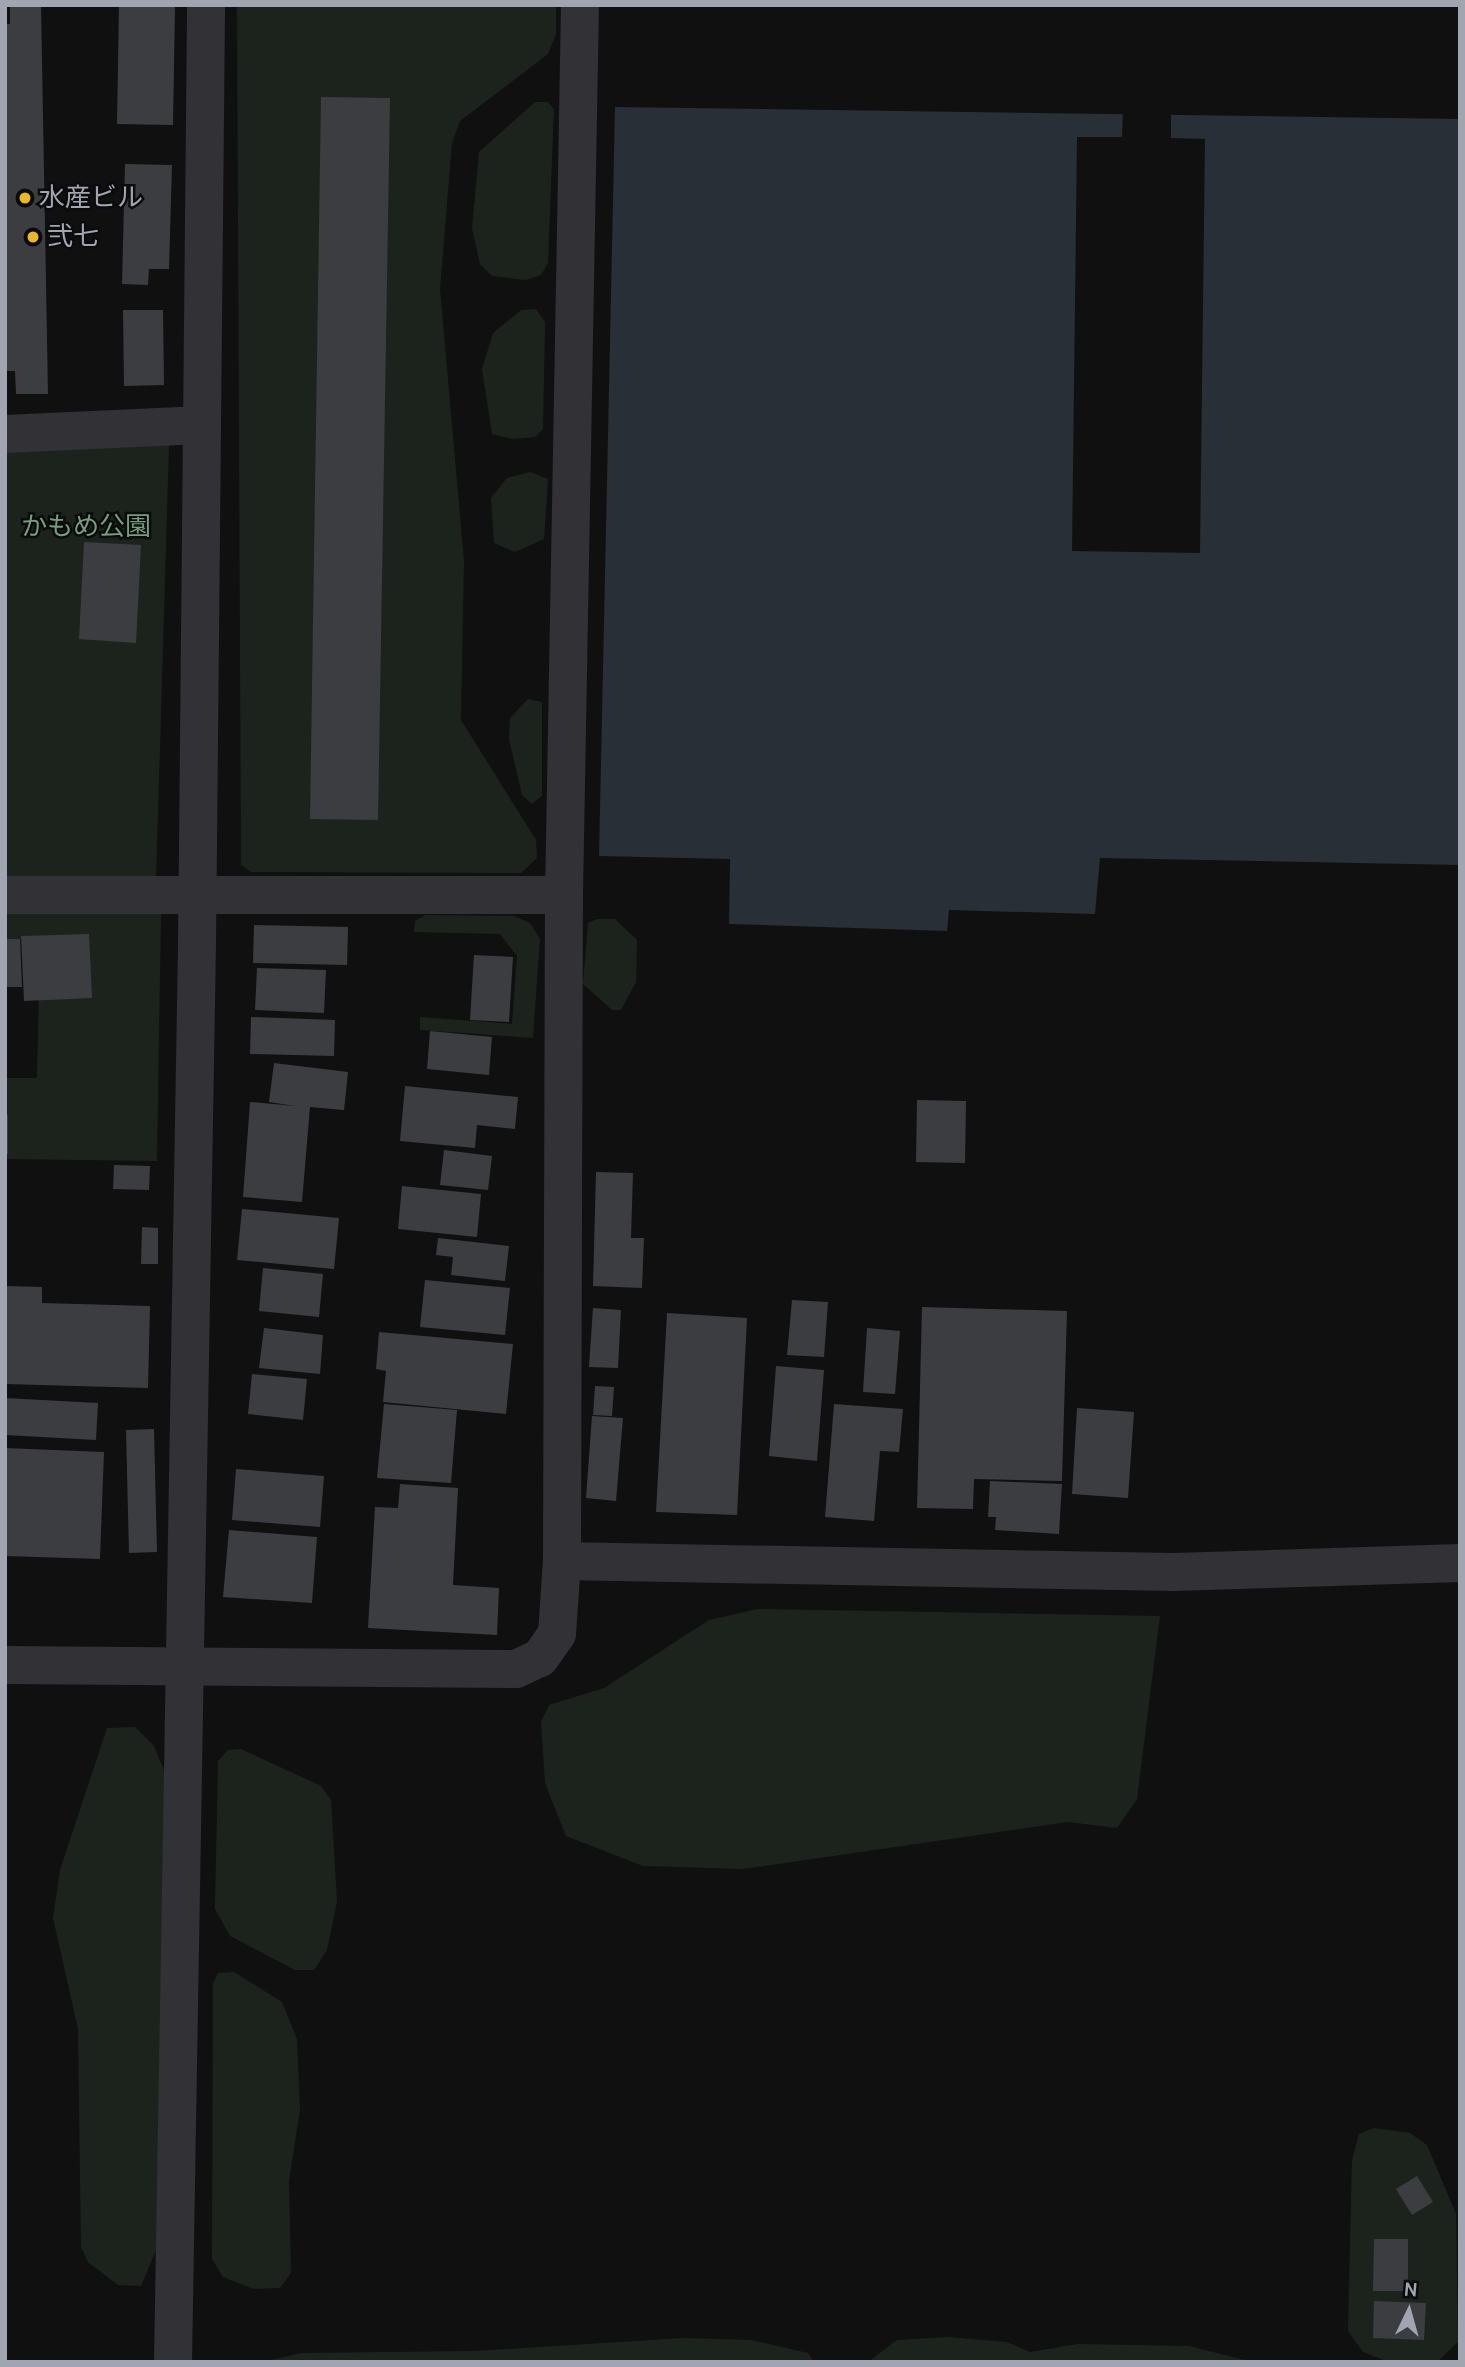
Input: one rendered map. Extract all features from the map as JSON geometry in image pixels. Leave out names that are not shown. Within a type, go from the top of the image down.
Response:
[{"type":"street","points":[[173,2362],[197,941],[206,5]]},
{"type":"street","points":[[5,1665],[516,1669],[540,1658],[556,1634],[562,1561],[564,895],[580,5]]},
{"type":"street","points":[[5,434],[202,425]]},
{"type":"street","points":[[5,895],[564,895]]},
{"type":"street","points":[[562,1561],[1174,1572],[1460,1563]]},
{"type":"green space","points":[[237,5],[556,5],[556,34],[548,54],[460,121],[452,143],[440,289],[464,561],[461,720],[536,840],[537,858],[521,873],[251,872],[241,865]]},
{"type":"green space","points":[[535,102],[548,102],[554,109],[548,263],[541,275],[526,280],[492,276],[480,264],[472,228],[479,152]]},
{"type":"green space","points":[[536,309],[545,322],[543,429],[535,437],[513,439],[492,434],[482,369],[493,333],[521,310]]},
{"type":"green space","name":"かもめ公園","points":[[169,445],[156,880],[5,876],[5,448]]},
{"type":"green space","points":[[530,472],[548,479],[544,539],[515,552],[494,543],[491,498],[507,478]]},
{"type":"green space","points":[[528,699],[542,702],[542,796],[532,804],[522,795],[509,739],[510,718]]},
{"type":"green space","points":[[5,910],[161,913],[157,1161],[5,1159],[5,1078],[37,1078],[40,940],[5,939]]},
{"type":"green space","points":[[425,915],[514,916],[530,923],[540,939],[533,1038],[420,1030],[420,1017],[512,1024],[517,956],[500,934],[414,932],[415,921]]},
{"type":"green space","points":[[597,919],[615,919],[637,940],[636,982],[621,1010],[612,1010],[583,984],[588,923]]},
{"type":"green space","points":[[758,1609],[1160,1616],[1137,1799],[1117,1828],[1068,1822],[743,1869],[643,1866],[566,1836],[545,1783],[541,1722],[549,1705],[604,1688],[709,1620]]},
{"type":"green space","points":[[135,1727],[154,1746],[165,1773],[159,2243],[141,2286],[118,2285],[88,2262],[81,2247],[78,2029],[53,1918],[60,1870],[107,1728]]},
{"type":"green space","points":[[241,1749],[321,1786],[331,1800],[337,1902],[327,1950],[314,1970],[295,1970],[230,1936],[215,1909],[218,1761],[228,1750]]},
{"type":"green space","points":[[234,1972],[282,2002],[297,2039],[300,2110],[289,2181],[291,2273],[280,2288],[254,2289],[223,2277],[212,2259],[213,1984],[218,1973]]},
{"type":"green space","points":[[1374,2128],[1410,2133],[1427,2145],[1456,2214],[1458,2342],[1437,2362],[1389,2362],[1363,2352],[1348,2331],[1352,2160],[1359,2134]]},
{"type":"green space","points":[[947,2337],[1007,2342],[1030,2352],[1078,2344],[1189,2346],[1253,2362],[868,2362],[897,2340]]},
{"type":"green space","points":[[683,2338],[751,2340],[808,2353],[814,2362],[262,2362],[302,2353],[474,2351]]},
{"type":"shaded area","points":[[615,107],[1460,119],[1460,865],[1100,858],[1095,914],[949,910],[947,931],[729,924],[730,859],[599,856]]},
{"type":"pier","points":[[1123,111],[1171,112],[1171,138],[1205,139],[1200,553],[1072,551],[1077,137],[1122,137]]},
{"type":"building","name":"水産ビル","points":[[10,5],[41,5],[48,394],[16,394],[15,371],[5,371],[5,24],[10,24]]},
{"type":"building","points":[[119,5],[175,5],[173,125],[117,124]]},
{"type":"building","points":[[321,97],[390,98],[378,820],[310,819]]},
{"type":"building","points":[[125,164],[172,165],[169,269],[149,269],[148,285],[122,284]]},
{"type":"building","points":[[123,310],[163,310],[164,385],[124,386]]},
{"type":"building","points":[[84,542],[141,545],[136,643],[79,639]]},
{"type":"building","points":[[254,925],[348,927],[347,965],[253,963]]},
{"type":"building","points":[[89,934],[92,998],[24,1001],[21,936]]},
{"type":"building","points":[[5,939],[20,939],[22,987],[5,987]]},
{"type":"building","points":[[474,955],[513,957],[509,1022],[470,1020]]},
{"type":"building","points":[[257,968],[326,970],[324,1013],[255,1010]]},
{"type":"building","points":[[251,1017],[335,1020],[334,1056],[250,1054]]},
{"type":"building","points":[[430,1031],[492,1037],[489,1075],[427,1069]]},
{"type":"building","points":[[274,1063],[348,1072],[344,1110],[310,1107],[302,1202],[243,1197],[250,1102],[295,1106],[269,1102]]},
{"type":"building","points":[[405,1086],[518,1097],[515,1129],[477,1125],[475,1148],[400,1141]]},
{"type":"building","points":[[917,1100],[966,1101],[965,1163],[916,1162]]},
{"type":"building","points":[[5,1115],[8,1115],[8,1154],[5,1154]]},
{"type":"building","points":[[444,1150],[492,1156],[488,1190],[440,1185]]},
{"type":"building","points":[[114,1165],[150,1166],[149,1190],[113,1189]]},
{"type":"building","points":[[596,1172],[633,1173],[631,1238],[644,1238],[642,1288],[593,1286]]},
{"type":"building","points":[[402,1186],[481,1194],[477,1237],[398,1229]]},
{"type":"building","points":[[242,1209],[339,1218],[334,1269],[237,1260]]},
{"type":"building","points":[[142,1227],[158,1228],[158,1264],[141,1264]]},
{"type":"building","points":[[438,1238],[509,1246],[505,1281],[451,1275],[453,1257],[436,1255]]},
{"type":"building","points":[[263,1268],[323,1274],[319,1317],[259,1311]]},
{"type":"building","points":[[425,1280],[510,1288],[505,1335],[420,1327]]},
{"type":"building","points":[[5,1286],[42,1287],[42,1303],[150,1306],[148,1388],[5,1384]]},
{"type":"building","points":[[792,1300],[828,1302],[824,1357],[787,1355]]},
{"type":"building","points":[[922,1307],[1067,1311],[1062,1481],[974,1479],[973,1509],[917,1508]]},
{"type":"building","points":[[593,1308],[621,1310],[618,1368],[589,1367]]},
{"type":"building","points":[[667,1313],[747,1318],[737,1515],[656,1512]]},
{"type":"building","points":[[264,1328],[323,1335],[320,1374],[259,1368]]},
{"type":"building","points":[[867,1328],[900,1331],[895,1394],[863,1392]]},
{"type":"building","points":[[379,1332],[513,1344],[506,1414],[383,1402],[386,1371],[376,1369]]},
{"type":"building","points":[[776,1366],[824,1370],[817,1461],[769,1456]]},
{"type":"building","points":[[252,1374],[307,1379],[303,1420],[248,1414]]},
{"type":"building","points":[[595,1386],[614,1387],[612,1416],[593,1415]]},
{"type":"building","points":[[5,1398],[98,1403],[96,1440],[5,1435]]},
{"type":"building","points":[[384,1404],[457,1410],[451,1483],[377,1478]]},
{"type":"building","points":[[834,1404],[903,1409],[899,1452],[880,1451],[874,1521],[825,1517]]},
{"type":"building","points":[[1077,1408],[1134,1412],[1128,1498],[1072,1494]]},
{"type":"building","points":[[592,1416],[623,1418],[616,1501],[586,1498]]},
{"type":"building","points":[[154,1429],[157,1552],[129,1553],[126,1430]]},
{"type":"building","points":[[5,1448],[104,1452],[100,1559],[5,1556]]},
{"type":"building","points":[[236,1469],[324,1476],[320,1527],[232,1520]]},
{"type":"building","points":[[990,1481],[1062,1484],[1059,1534],[995,1530],[996,1517],[988,1517]]},
{"type":"building","points":[[400,1484],[458,1488],[453,1585],[499,1588],[497,1635],[368,1628],[375,1507],[398,1508]]},
{"type":"building","points":[[229,1530],[317,1537],[312,1603],[223,1597]]},
{"type":"building","points":[[1417,2176],[1433,2202],[1412,2215],[1396,2189]]},
{"type":"building","points":[[1374,2239],[1408,2239],[1408,2291],[1373,2291]]},
{"type":"building","points":[[1374,2301],[1426,2303],[1424,2340],[1373,2338]]},
{"type":"place","name":"水産ビル","points":[[25,198]]},
{"type":"place","name":"弐七","points":[[33,237]]}]
